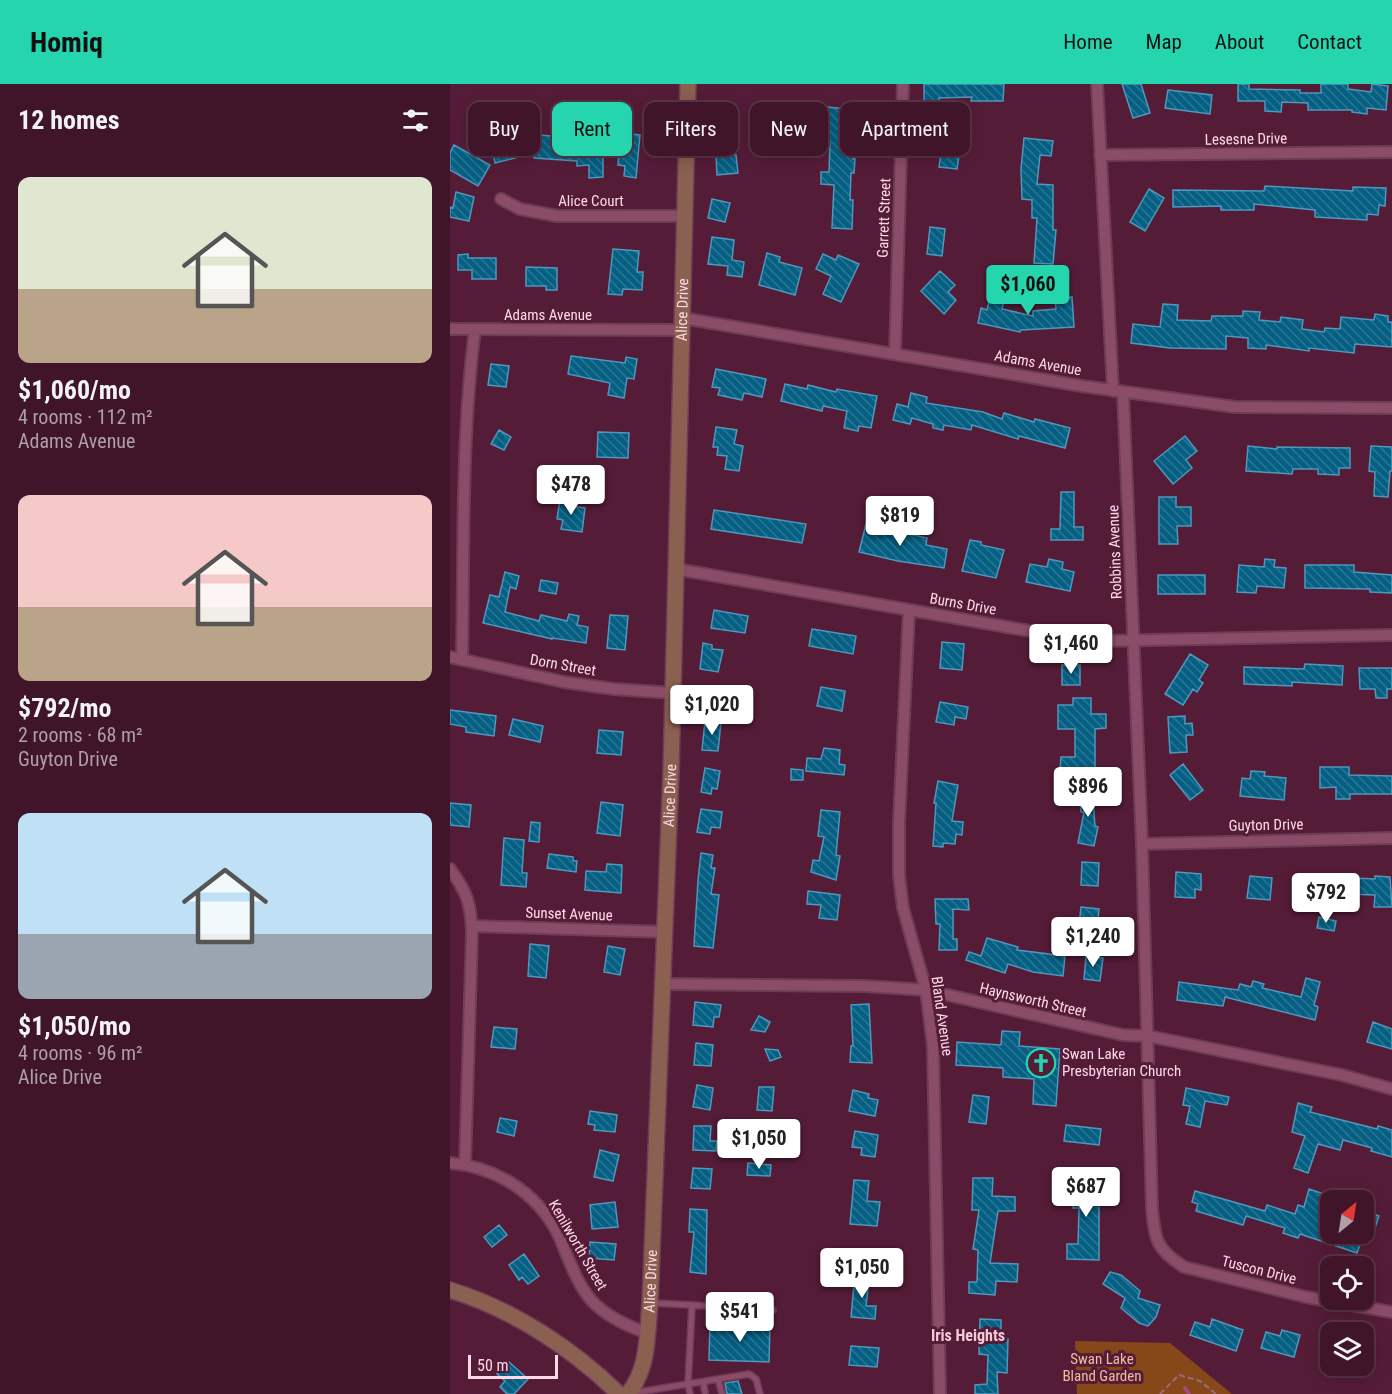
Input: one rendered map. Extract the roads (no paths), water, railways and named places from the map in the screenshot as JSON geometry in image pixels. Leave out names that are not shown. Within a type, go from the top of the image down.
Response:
[{"type":"main road","name":"Alice Drive","points":[[625,1394],[638,1377],[645,1357],[650,1303],[673,693],[688,84]]},
{"type":"main road","points":[[450,1290],[482,1301],[534,1329],[625,1394]]},
{"type":"street","name":"Garrett Street","points":[[895,354],[903,84]]},
{"type":"street","name":"Robbins Avenue","points":[[1096,84],[1134,641],[1152,1209],[1156,1240],[1161,1248]]},
{"type":"street","name":"Lesesne Drive","points":[[1100,155],[1392,152]]},
{"type":"street","name":"Alice Court","points":[[501,199],[520,209],[557,216],[684,216]]},
{"type":"street","name":"Adams Avenue","points":[[450,329],[682,324],[895,354],[1235,408],[1392,408]]},
{"type":"street","points":[[462,660],[466,436],[475,329]]},
{"type":"street","name":"Burns Drive","points":[[676,569],[1076,639],[1134,641],[1392,635]]},
{"type":"street","name":"Bland Avenue","points":[[909,610],[899,823],[899,875],[903,908],[926,990],[933,1046],[940,1394]]},
{"type":"street","name":"Dorn Street","points":[[450,657],[564,682],[614,689],[673,693]]},
{"type":"street","name":"Guyton Drive","points":[[1142,844],[1392,838]]},
{"type":"street","points":[[450,869],[466,893],[471,909],[472,926],[465,1165]]},
{"type":"street","name":"Sunset Avenue","points":[[472,926],[665,932]]},
{"type":"street","name":"Haynsworth Street","points":[[663,984],[865,986],[926,990],[1123,1035],[1148,1036],[1342,1075],[1392,1089]]},
{"type":"street","name":"Kenilworth Street","points":[[450,1163],[497,1174],[523,1191],[537,1204],[556,1231],[583,1288],[593,1302],[627,1326],[647,1333]]},
{"type":"street","name":"Tuscon Drive","points":[[1161,1248],[1171,1259],[1184,1267],[1306,1297],[1392,1312]]},
{"type":"lane","points":[[650,1303],[773,1310]]},
{"type":"lane","points":[[690,1394],[688,1384],[692,1305]]},
{"type":"lane","points":[[625,1394],[748,1374],[756,1378],[760,1394]]},
{"type":"lane","points":[[718,1379],[722,1394]]},
{"type":"lane","points":[[703,1382],[705,1392]]},
{"type":"waterway","points":[[1185,1388],[1189,1394]]},
{"type":"place","name":"Swan Lake Presbyterian Church","points":[[1041,1063]]},
{"type":"district","name":"Iris Heights","points":[[968,1335]]},
{"type":"park label","name":"Swan Lake Bland Garden","points":[[1102,1368]]}]
